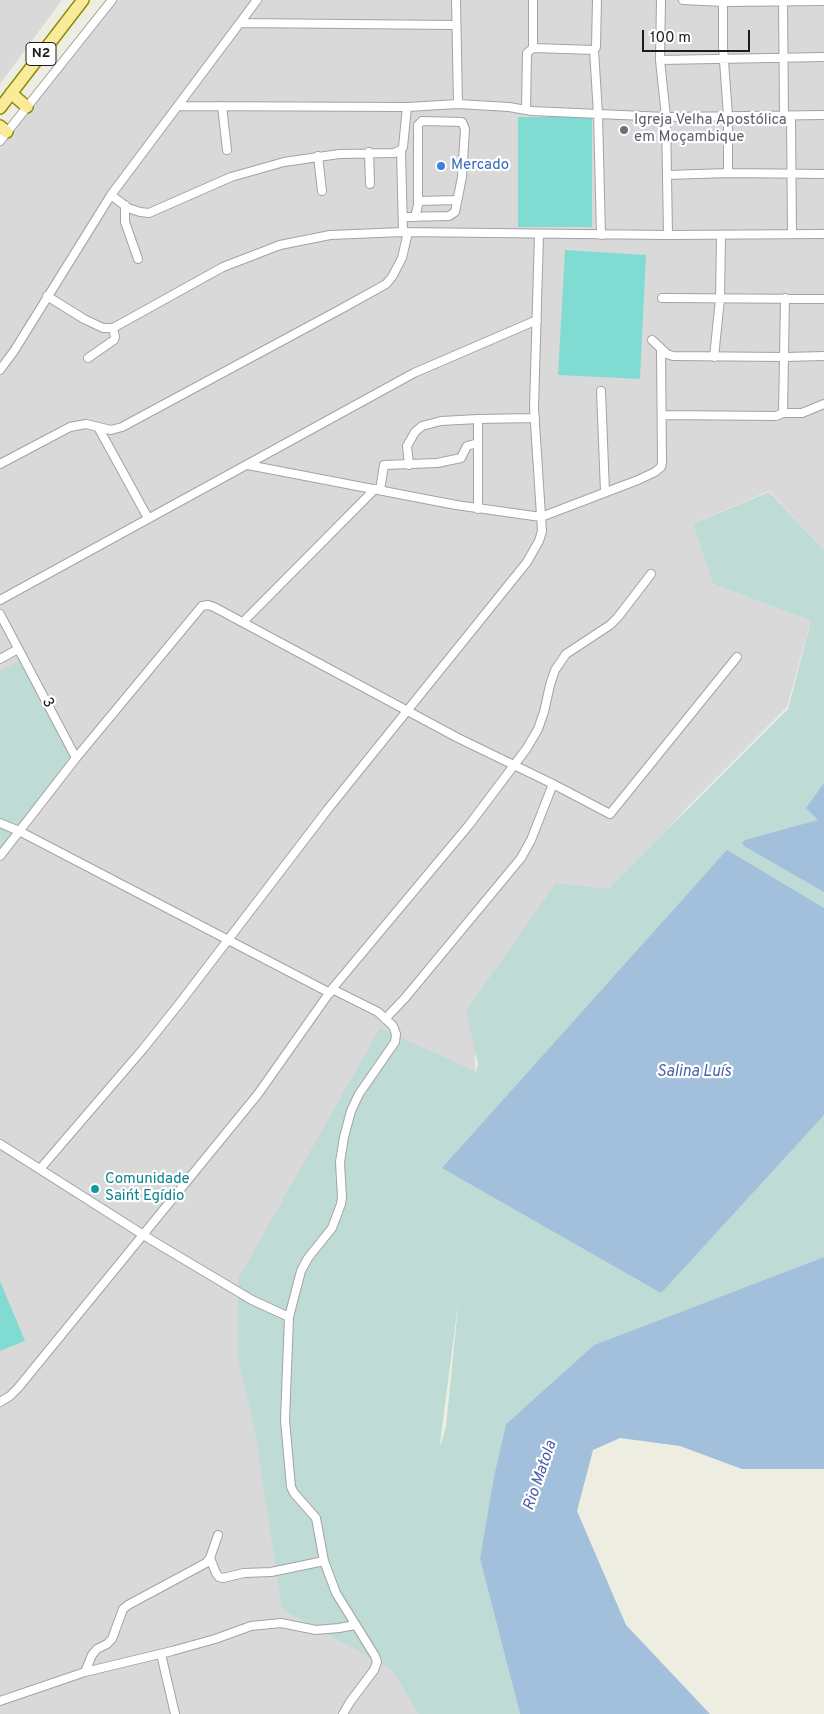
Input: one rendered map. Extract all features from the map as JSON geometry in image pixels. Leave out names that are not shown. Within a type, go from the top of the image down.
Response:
[{"type":"main road","name":"N2","points":[[0,108],[82,0]]},
{"type":"main road","points":[[11,93],[27,107]]},
{"type":"street","points":[[2,133],[27,107],[112,0]]},
{"type":"street","points":[[0,370],[14,351],[111,195],[257,0]]},
{"type":"street","points":[[456,0],[458,104]]},
{"type":"street","points":[[533,0],[533,48]]},
{"type":"street","points":[[597,0],[596,47],[594,50],[598,114],[601,235]]},
{"type":"street","points":[[661,0],[660,60],[666,117],[668,235]]},
{"type":"street","points":[[684,0],[824,0]]},
{"type":"street","points":[[723,1],[728,116],[728,173]]},
{"type":"street","points":[[783,1],[792,234]]},
{"type":"street","points":[[240,23],[456,25]]},
{"type":"street","points":[[526,110],[527,53],[533,48],[594,50]]},
{"type":"street","points":[[660,60],[824,57]]},
{"type":"street","points":[[179,106],[407,107],[458,104],[526,110],[666,117],[824,115]]},
{"type":"street","points":[[222,106],[227,150]]},
{"type":"street","points":[[0,464],[70,427],[86,424],[111,430],[122,427],[386,284],[402,258],[406,232],[403,217],[401,150],[405,140],[407,107]]},
{"type":"street","points":[[403,217],[415,217],[451,216],[455,212],[462,177],[464,126],[462,122],[422,122],[418,125],[418,201],[415,217]]},
{"type":"street","points":[[111,195],[125,206],[140,212],[149,213],[231,177],[284,162],[318,156],[369,152],[394,153],[401,150]]},
{"type":"street","points":[[369,152],[370,184]]},
{"type":"street","points":[[318,156],[322,191]]},
{"type":"street","points":[[667,175],[728,173],[824,174]]},
{"type":"street","points":[[418,201],[457,200]]},
{"type":"street","points":[[125,206],[125,222],[138,259]]},
{"type":"street","points":[[47,296],[84,319],[103,328],[114,328],[223,267],[280,245],[330,235],[406,232],[601,235],[824,234]]},
{"type":"street","points":[[40,1168],[143,1049],[328,809],[527,562],[539,541],[542,531],[535,418],[539,234]]},
{"type":"street","points":[[714,357],[720,299],[721,235]]},
{"type":"street","points":[[662,298],[824,299]]},
{"type":"street","points":[[784,413],[785,298]]},
{"type":"street","points":[[0,600],[414,373],[537,320]]},
{"type":"street","points":[[88,358],[114,340],[114,328]]},
{"type":"street","points":[[652,340],[661,350],[673,356],[824,356]]},
{"type":"street","points":[[248,465],[478,508],[541,517],[638,480],[661,467],[661,350]]},
{"type":"street","points":[[602,391],[605,492]]},
{"type":"street","points":[[662,415],[776,416],[784,413],[802,413],[824,404]]},
{"type":"street","points":[[409,464],[407,446],[414,432],[422,426],[441,421],[478,418],[535,418]]},
{"type":"street","points":[[478,418],[478,508]]},
{"type":"street","points":[[98,427],[148,518]]},
{"type":"street","points":[[243,622],[377,490],[384,466],[437,464],[460,458],[467,446],[478,443]]},
{"type":"street","points":[[0,1402],[18,1388],[258,1094],[331,991],[390,918],[449,851],[527,748],[538,729],[555,670],[566,654],[610,625],[651,574]]},
{"type":"street","points":[[0,856],[76,758],[202,606],[214,607],[458,738],[610,814],[737,657]]},
{"type":"street","name":"3","points":[[0,614],[76,758]]},
{"type":"street","points":[[0,658],[18,648]]},
{"type":"street","points":[[386,1019],[521,858],[531,840],[553,784]]},
{"type":"street","points":[[0,823],[331,991],[364,1003],[378,1012],[393,1026],[396,1034],[395,1042],[386,1058],[359,1094],[351,1112],[340,1162],[341,1204],[332,1228],[308,1258],[301,1271],[289,1317],[285,1420],[291,1487],[294,1494],[316,1518],[324,1561],[336,1592],[377,1662],[374,1670],[343,1714]]},
{"type":"street","points":[[0,1144],[143,1235],[252,1300],[289,1317]]},
{"type":"street","points":[[86,1672],[92,1655],[112,1638],[123,1610],[128,1605],[200,1567],[210,1558],[218,1534]]},
{"type":"street","points":[[210,1558],[216,1573],[219,1577],[223,1578],[244,1573],[271,1572],[324,1561]]},
{"type":"street","points":[[0,1701],[86,1672],[215,1639],[251,1626],[282,1623],[316,1630],[355,1625]]},
{"type":"street","points":[[161,1654],[175,1714]]},
{"type":"shaded area","points":[[0,0],[62,0],[0,84]]},
{"type":"shaded area","points":[[114,0],[824,0],[824,550],[769,491],[693,524],[713,584],[811,621],[787,707],[684,811],[612,891],[485,1015],[475,1057],[476,1094],[446,1152],[417,1461],[508,1714],[0,1714],[0,146]]},
{"type":"shaded area","points":[[518,117],[592,117],[592,227],[518,227]]},
{"type":"shaded area","points":[[565,250],[646,255],[640,379],[558,375]]},
{"type":"shaded area","points":[[769,492],[824,550],[824,1257],[594,1345],[506,1424],[480,1559],[520,1714],[419,1714],[391,1669],[282,1609],[256,1437],[238,1357],[238,1279],[380,1028],[476,1072],[478,1064],[466,1011],[556,883],[608,889],[788,709],[811,621],[713,584],[693,524]],"holes":[[[459,1297],[446,1427],[441,1444]]]},
{"type":"shaded area","points":[[19,661],[71,755],[69,761],[0,849],[0,671]]},
{"type":"shaded area","points":[[0,1281],[25,1341],[0,1351]]},
{"type":"water","points":[[824,783],[824,892],[744,846],[742,843],[745,840],[818,820],[806,808]]},
{"type":"water","name":"Salina Luís","points":[[727,850],[824,908],[824,1115],[661,1293],[442,1168]]},
{"type":"water","name":"Rio Matola","points":[[824,1257],[824,1469],[742,1469],[680,1446],[620,1438],[593,1450],[577,1511],[626,1625],[710,1714],[520,1714],[480,1559],[494,1477],[506,1424],[594,1345]]},
{"type":"place","name":"Igreja Velha Apostólica em Moçambique","points":[[624,130]]},
{"type":"place","name":"Mercado","points":[[441,166]]},
{"type":"place","name":"Comunidade Sain´t Egídio","points":[[95,1189]]}]
